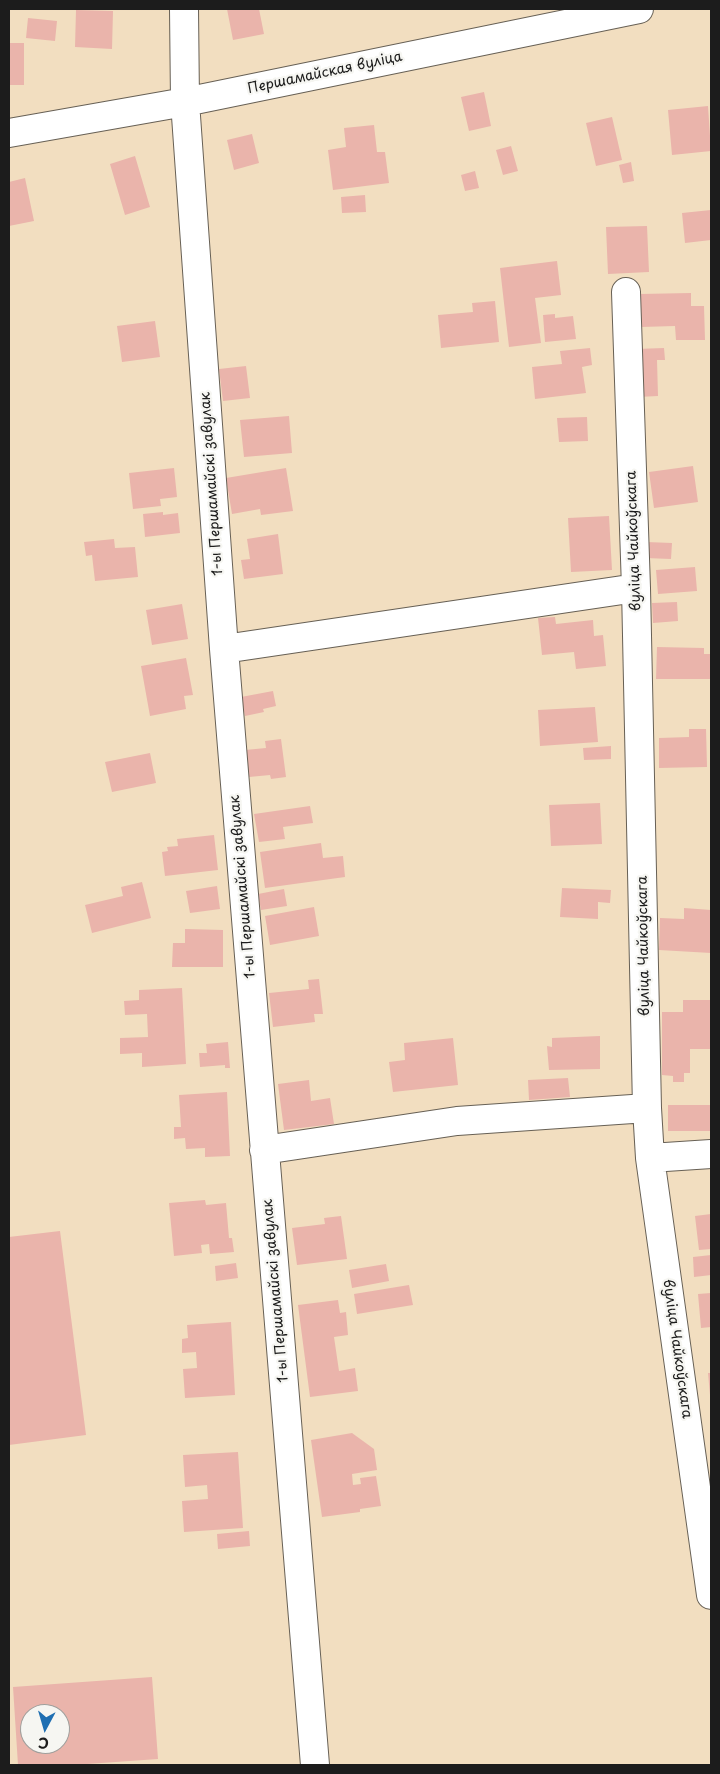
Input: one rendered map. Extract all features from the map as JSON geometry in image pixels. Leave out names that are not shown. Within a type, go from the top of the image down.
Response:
[{"type":"street","name":"1-ы Першамайскі завулак","points":[[184,9],[185,102],[224,649],[315,1765]]},
{"type":"street","name":"Першамайская вуліца","points":[[9,134],[185,102],[639,9]]},
{"type":"street","name":"вуліца Чайкоўскага","points":[[626,292],[636,588],[647,1108],[650,1158],[711,1595]]},
{"type":"street","points":[[224,649],[636,588]]},
{"type":"street","points":[[264,1150],[457,1121],[647,1108]]},
{"type":"street","points":[[650,1158],[711,1154]]},
{"type":"building","points":[[227,9],[259,9],[264,34],[233,40]]},
{"type":"building","points":[[76,10],[113,11],[112,49],[75,47]]},
{"type":"building","points":[[28,18],[57,21],[55,41],[26,38]]},
{"type":"building","points":[[9,43],[24,43],[24,85],[9,85]]},
{"type":"building","points":[[484,92],[491,126],[469,131],[461,97]]},
{"type":"building","points":[[708,106],[711,151],[672,155],[668,110]]},
{"type":"building","points":[[612,117],[622,160],[596,166],[586,123]]},
{"type":"building","points":[[374,125],[377,152],[385,152],[389,183],[333,190],[328,150],[346,147],[344,128]]},
{"type":"building","points":[[252,134],[259,163],[234,170],[227,140]]},
{"type":"building","points":[[511,146],[518,171],[503,175],[496,150]]},
{"type":"building","points":[[135,156],[150,207],[125,215],[110,164]]},
{"type":"building","points":[[631,162],[634,181],[623,183],[619,165]]},
{"type":"building","points":[[475,171],[479,188],[465,191],[461,175]]},
{"type":"building","points":[[25,178],[34,221],[9,226],[9,182]]},
{"type":"building","points":[[365,195],[366,212],[342,213],[341,197]]},
{"type":"building","points":[[711,210],[711,240],[685,243],[682,213]]},
{"type":"building","points":[[647,226],[649,272],[608,274],[606,227]]},
{"type":"building","points":[[557,261],[561,295],[535,298],[541,343],[509,347],[500,268]]},
{"type":"building","points":[[691,293],[691,306],[704,306],[705,340],[676,340],[675,326],[641,327],[640,294]]},
{"type":"building","points":[[495,301],[499,342],[441,348],[438,315],[473,312],[472,303]]},
{"type":"building","points":[[555,314],[555,318],[573,316],[576,339],[545,342],[543,315]]},
{"type":"building","points":[[155,321],[160,357],[122,362],[117,326]]},
{"type":"building","points":[[590,348],[592,365],[582,367],[586,393],[535,399],[532,367],[562,364],[560,351]]},
{"type":"building","points":[[664,348],[665,360],[657,360],[658,396],[638,397],[636,349]]},
{"type":"building","points":[[246,366],[250,398],[223,401],[219,369]]},
{"type":"building","points":[[289,416],[292,453],[244,457],[240,420]]},
{"type":"building","points":[[587,417],[588,441],[559,442],[557,418]]},
{"type":"building","points":[[693,466],[698,502],[654,508],[649,472]]},
{"type":"building","points":[[174,468],[177,497],[160,499],[161,506],[133,509],[129,473]]},
{"type":"building","points":[[286,468],[293,511],[261,515],[260,509],[232,514],[226,478]]},
{"type":"building","points":[[163,512],[163,515],[178,513],[180,533],[145,537],[143,514]]},
{"type":"building","points":[[609,516],[612,570],[571,572],[568,518]]},
{"type":"building","points":[[278,534],[283,574],[244,579],[241,560],[250,559],[247,539]]},
{"type":"building","points":[[114,539],[115,548],[135,547],[138,577],[95,581],[92,555],[86,556],[84,542]]},
{"type":"building","points":[[646,542],[672,543],[671,559],[645,558]]},
{"type":"building","points":[[695,567],[697,591],[658,594],[656,570]]},
{"type":"building","points":[[677,602],[678,621],[653,623],[652,603]]},
{"type":"building","points":[[182,604],[188,639],[152,645],[146,610]]},
{"type":"building","points":[[555,617],[556,624],[593,620],[594,636],[603,635],[606,666],[576,669],[574,652],[542,655],[538,618]]},
{"type":"building","points":[[657,647],[704,648],[704,654],[711,654],[711,679],[656,679]]},
{"type":"building","points":[[186,658],[193,695],[184,696],[186,709],[150,716],[141,666]]},
{"type":"building","points":[[273,691],[276,706],[263,709],[264,712],[245,716],[241,697]]},
{"type":"building","points":[[595,707],[598,742],[540,746],[538,710]]},
{"type":"building","points":[[689,729],[706,729],[707,767],[659,768],[659,738],[689,737]]},
{"type":"building","points":[[281,739],[286,777],[271,779],[270,775],[249,777],[245,750],[266,748],[265,741]]},
{"type":"building","points":[[611,746],[611,759],[584,760],[583,748]]},
{"type":"building","points":[[150,753],[156,783],[112,792],[105,762]]},
{"type":"building","points":[[600,803],[602,844],[551,846],[549,805]]},
{"type":"building","points":[[310,806],[313,823],[283,827],[285,839],[259,842],[254,814]]},
{"type":"building","points":[[214,835],[218,870],[165,876],[162,852],[168,851],[167,847],[178,846],[177,839]]},
{"type":"building","points":[[321,843],[323,858],[343,856],[345,877],[265,888],[260,852]]},
{"type":"building","points":[[142,882],[151,918],[92,933],[85,905],[123,896],[121,887]]},
{"type":"building","points":[[217,886],[220,909],[190,913],[186,891]]},
{"type":"building","points":[[562,888],[611,890],[610,903],[598,902],[598,919],[560,917]]},
{"type":"building","points":[[284,889],[287,906],[261,910],[258,894]]},
{"type":"building","points":[[314,907],[319,936],[270,945],[265,916]]},
{"type":"building","points":[[684,908],[711,910],[711,953],[659,950],[660,918],[684,919]]},
{"type":"building","points":[[185,929],[223,930],[223,967],[172,967],[173,943],[185,943]]},
{"type":"building","points":[[319,979],[323,1014],[314,1014],[315,1022],[273,1027],[269,993],[309,989],[308,980]]},
{"type":"building","points":[[182,988],[186,1064],[142,1067],[142,1053],[120,1054],[120,1038],[148,1037],[147,1014],[125,1015],[124,1001],[139,1000],[139,990]]},
{"type":"building","points":[[683,1000],[711,1000],[711,1049],[690,1049],[690,1073],[684,1073],[684,1082],[673,1082],[673,1076],[662,1075],[662,1012],[683,1012]]},
{"type":"building","points":[[600,1036],[600,1069],[549,1070],[547,1046],[552,1047],[552,1038]]},
{"type":"building","points":[[453,1038],[458,1085],[393,1092],[389,1062],[405,1060],[404,1043]]},
{"type":"building","points":[[228,1042],[230,1068],[225,1068],[225,1065],[200,1067],[199,1053],[207,1053],[206,1044]]},
{"type":"building","points":[[568,1078],[570,1097],[529,1100],[528,1080]]},
{"type":"building","points":[[309,1080],[311,1101],[330,1098],[334,1124],[284,1130],[278,1084]]},
{"type":"building","points":[[227,1092],[230,1156],[205,1157],[205,1148],[186,1149],[185,1138],[174,1139],[174,1127],[181,1127],[179,1095]]},
{"type":"building","points":[[668,1105],[711,1105],[711,1131],[668,1131]]},
{"type":"building","points":[[205,1200],[206,1205],[226,1203],[229,1238],[232,1238],[234,1252],[210,1254],[209,1244],[201,1245],[202,1253],[174,1256],[169,1203]]},
{"type":"building","points":[[711,1214],[711,1249],[699,1250],[695,1216]]},
{"type":"building","points":[[341,1216],[347,1259],[297,1265],[292,1228],[325,1224],[324,1218]]},
{"type":"building","points":[[60,1231],[86,1435],[9,1445],[9,1237]]},
{"type":"building","points":[[711,1255],[711,1275],[694,1277],[693,1257]]},
{"type":"building","points":[[236,1263],[238,1278],[216,1281],[215,1266]]},
{"type":"building","points":[[386,1264],[389,1281],[352,1288],[349,1270]]},
{"type":"building","points":[[409,1285],[413,1305],[357,1314],[354,1294]]},
{"type":"building","points":[[711,1293],[711,1327],[701,1328],[698,1294]]},
{"type":"building","points":[[338,1300],[340,1313],[346,1312],[348,1335],[334,1337],[339,1371],[355,1368],[358,1391],[310,1397],[298,1305]]},
{"type":"building","points":[[231,1322],[235,1395],[185,1398],[183,1369],[197,1368],[196,1352],[182,1353],[182,1339],[188,1338],[187,1325]]},
{"type":"building","points":[[708,1373],[711,1373],[711,1395],[710,1395]]},
{"type":"building","points":[[352,1433],[374,1449],[377,1470],[352,1474],[353,1485],[361,1484],[360,1478],[376,1476],[381,1506],[360,1509],[360,1512],[322,1517],[311,1440]]},
{"type":"building","points":[[238,1452],[243,1528],[184,1532],[182,1501],[208,1499],[207,1485],[185,1487],[183,1455]]},
{"type":"building","points":[[249,1531],[250,1546],[218,1549],[217,1534]]},
{"type":"building","points":[[152,1677],[158,1759],[73,1765],[18,1765],[13,1687]]}]
